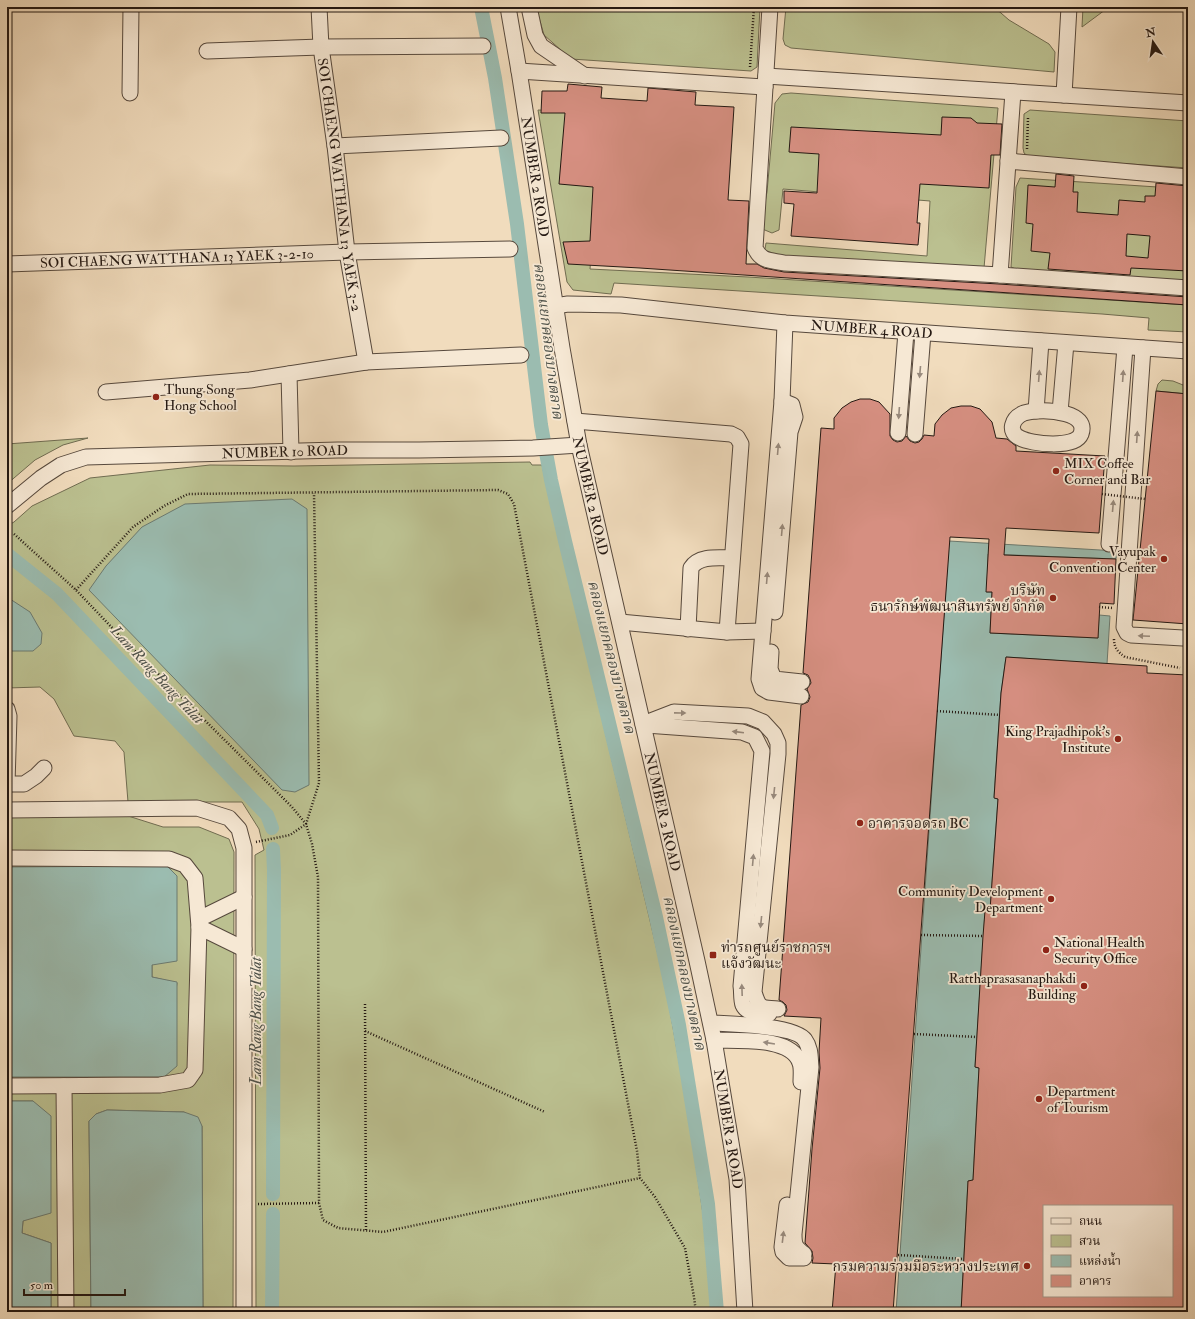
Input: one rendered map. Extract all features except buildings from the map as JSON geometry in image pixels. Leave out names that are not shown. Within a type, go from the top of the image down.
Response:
[{"type":"street","points":[[130,93],[131,7]]},
{"type":"street","name":"SOI CHAENG WATTHANA 13 YAEK 3-2","points":[[319,7],[321,47],[335,146],[347,252],[366,362]]},
{"type":"street","name":"NUMBER 2 ROAD","points":[[508,7],[555,306],[579,445],[711,1023],[737,1179],[744,1312]]},
{"type":"street","points":[[529,7],[535,35],[541,46],[585,76]]},
{"type":"street","points":[[770,7],[755,248],[763,259],[784,263],[1000,275],[1188,288]]},
{"type":"street","points":[[1064,95],[1069,7]]},
{"type":"street","points":[[206,51],[321,47],[483,46]]},
{"type":"street","points":[[519,72],[585,76],[1013,92],[1188,103]]},
{"type":"street","points":[[1000,275],[1013,92]]},
{"type":"street","points":[[335,146],[501,138]]},
{"type":"street","points":[[1008,161],[1188,177]]},
{"type":"street","name":"SOI CHAENG WATTHANA 13 YAEK 3-2-10","points":[[7,264],[347,252],[510,249]]},
{"type":"street","name":"NUMBER 4 ROAD","points":[[555,306],[588,304],[621,305],[785,323],[1188,351]]},
{"type":"street","points":[[782,401],[792,406],[795,417],[790,432],[770,669],[774,679],[802,689],[769,692],[762,688],[759,679],[782,401],[785,323]]},
{"type":"street","points":[[898,433],[906,332]]},
{"type":"street","points":[[915,434],[923,333]]},
{"type":"street","points":[[1036,411],[1041,341]]},
{"type":"street","points":[[1060,412],[1066,343]]},
{"type":"street","points":[[1109,544],[1125,347]]},
{"type":"street","points":[[1143,348],[1124,627],[1127,633],[1131,635],[1183,638]]},
{"type":"street","points":[[106,392],[250,380],[366,362],[521,355]]},
{"type":"street","points":[[291,452],[295,373]]},
{"type":"street","points":[[1036,411],[1060,412],[1073,417],[1079,422],[1082,428],[1081,434],[1073,441],[1061,444],[1032,442],[1023,440],[1015,436],[1013,433],[1012,428],[1015,419],[1022,414],[1036,411]]},
{"type":"street","points":[[575,422],[731,434],[737,437],[741,444],[727,632]]},
{"type":"street","name":"NUMBER 10 ROAD","points":[[7,506],[41,478],[61,465],[86,457],[338,450],[550,448],[579,445]]},
{"type":"street","points":[[688,629],[691,568],[694,563],[701,559],[732,558]]},
{"type":"street","points":[[620,622],[727,632],[762,631]]},
{"type":"street","points":[[7,709],[9,716],[7,784],[24,784],[36,776],[44,768]]},
{"type":"street","points":[[674,712],[748,716],[762,722],[774,734],[778,743],[778,754],[754,992],[757,1004],[762,1008],[778,1012],[759,1014],[747,1010],[743,1005],[741,986],[763,758],[762,751],[755,737],[742,732],[643,724],[674,712]]},
{"type":"street","points":[[755,737],[762,722]]},
{"type":"street","points":[[7,810],[197,808],[229,818],[239,829],[244,848],[244,1312]]},
{"type":"street","points":[[7,858],[169,859],[185,865],[195,878],[199,923],[195,1070],[188,1080],[160,1085],[7,1086]]},
{"type":"street","points":[[199,923],[244,896]]},
{"type":"street","points":[[199,923],[244,949]]},
{"type":"street","points":[[711,1023],[775,1028],[801,1036],[805,1040],[810,1050],[811,1067],[794,1234],[796,1248],[804,1256],[789,1258],[785,1256],[782,1247],[801,1077],[800,1063],[793,1052],[773,1042],[714,1040]]},
{"type":"street","points":[[793,1052],[801,1036]]},
{"type":"street","points":[[64,1086],[66,1312]]},
{"type":"path","points":[[750,67],[754,7]]},
{"type":"path","points":[[76,590],[132,527],[164,506],[188,494],[498,490],[508,494],[514,504],[634,1135],[640,1178],[655,1197],[685,1248],[696,1312]]},
{"type":"path","points":[[243,844],[290,835],[306,824],[319,783],[314,493]]},
{"type":"path","points":[[1102,494],[1146,498]]},
{"type":"path","points":[[14,534],[76,590],[118,634],[292,807],[306,824],[312,844],[318,877],[319,1203],[323,1220],[338,1228],[383,1232],[640,1178]]},
{"type":"path","points":[[937,711],[1000,715]]},
{"type":"path","points":[[921,935],[983,936]]},
{"type":"path","points":[[365,1004],[366,1230]]},
{"type":"path","points":[[366,1031],[545,1112]]},
{"type":"path","points":[[914,1034],[977,1037]]},
{"type":"path","points":[[244,1204],[319,1203]]},
{"type":"path","points":[[898,1255],[963,1259]]},
{"type":"green space","points":[[536,7],[760,7],[757,67],[751,71],[571,59],[544,35]]},
{"type":"green space","points":[[786,7],[994,7],[1009,20],[1049,44],[1055,52],[1054,72],[791,48],[785,45],[783,39]]},
{"type":"green space","points":[[1083,7],[1109,7],[1082,27]]},
{"type":"green space","points":[[791,93],[998,108],[984,268],[766,255],[766,243],[927,256],[930,201],[783,189],[779,230],[772,233],[760,228],[767,192],[775,103],[782,94]]},
{"type":"green space","points":[[538,110],[570,111],[596,184],[590,269],[748,277],[1188,305],[1188,332],[1148,330],[1149,318],[1102,314],[614,283],[611,294],[573,290],[567,282]]},
{"type":"green space","points":[[1030,110],[1188,121],[1188,168],[1029,157],[1024,153],[1023,148],[1024,114]]},
{"type":"green space","points":[[1020,178],[1188,189],[1188,283],[1018,270],[1011,267],[1016,187]]},
{"type":"green space","points":[[1162,380],[1173,381],[1188,387],[1188,394],[1156,391],[1158,384]]},
{"type":"green space","points":[[88,438],[63,445],[35,460],[7,484],[7,444]]},
{"type":"green space","points":[[530,462],[532,465],[542,465],[666,988],[690,1123],[703,1214],[713,1312],[256,1312],[255,855],[264,850],[259,829],[242,802],[128,802],[124,752],[115,741],[74,736],[54,699],[40,687],[7,688],[7,526],[14,522],[32,506],[90,478],[210,465],[294,466]]},
{"type":"green space","points":[[125,815],[163,827],[199,827],[229,839],[234,852],[233,1312],[203,1312],[202,1126],[184,1112],[107,1110],[96,1114],[89,1121],[91,1312],[51,1312],[51,1243],[22,1233],[33,1101],[7,1101],[7,1077],[164,1077],[177,983],[152,977],[152,965],[167,866],[7,867],[7,816]]},
{"type":"water","points":[[292,499],[307,509],[309,785],[295,792],[282,790],[89,590],[106,566],[142,527],[185,504]]},
{"type":"water","points":[[949,541],[1117,551],[1116,559],[988,554],[987,592],[992,592],[990,633],[1098,638],[1099,615],[1110,616],[1107,664],[1006,657],[1001,693],[994,797],[998,799],[990,910],[985,911],[975,1067],[979,1068],[973,1180],[968,1181],[961,1312],[896,1312]]},
{"type":"water","points":[[7,597],[30,612],[42,633],[41,644],[33,651],[7,651]]},
{"type":"water","points":[[167,866],[177,876],[177,961],[152,965],[152,977],[177,982],[177,1066],[164,1077],[7,1077],[7,867]]},
{"type":"water","points":[[7,1101],[33,1101],[51,1116],[51,1213],[23,1221],[22,1233],[51,1243],[51,1312],[7,1312]]},
{"type":"water","points":[[107,1110],[184,1112],[198,1117],[202,1126],[203,1312],[91,1312],[89,1121],[96,1114]]},
{"type":"waterway","name":"คลองแยกคลองบางตลาด","points":[[481,7],[495,78],[517,224],[541,425],[551,480],[565,541],[656,917],[679,1025],[708,1204],[717,1312]]},
{"type":"waterway","name":"Lam Rang Bang Talat","points":[[7,554],[57,594],[267,815],[272,828]]},
{"type":"waterway","name":"Lam Rang Bang Talat","points":[[273,849],[273,1194]]},
{"type":"waterway","name":"Lam Rang Bang Talat","points":[[272,1312],[273,1214]]},
{"type":"place","name":"Thung Song Hong School","points":[[156,397]]},
{"type":"place","name":"MIX Coffee Corner and Bar","points":[[1056,471]]},
{"type":"place","name":"Vayupak Convention Center","points":[[1164,559]]},
{"type":"place","name":"บริษัท ธนารักษ์พัฒนาสินทรัพย์ จำกัด","points":[[1053,598]]},
{"type":"place","name":"King Prajadhipok's Institute","points":[[1118,739]]},
{"type":"place","name":"อาคารจอดรถ BC","points":[[860,823]]},
{"type":"place","name":"Community Development Department","points":[[1051,899]]},
{"type":"place","name":"National Health Security Office","points":[[1046,950]]},
{"type":"place","name":"ท่ารถศูนย์ราชการฯ แจ้งวัฒนะ","points":[[713,955]]},
{"type":"place","name":"Ratthaprasasanaphakdi Building","points":[[1084,986]]},
{"type":"place","name":"Department of Tourism","points":[[1039,1099]]},
{"type":"place","name":"กรมความร่วมมือระหว่างประเทศ","points":[[1027,1266]]}]
